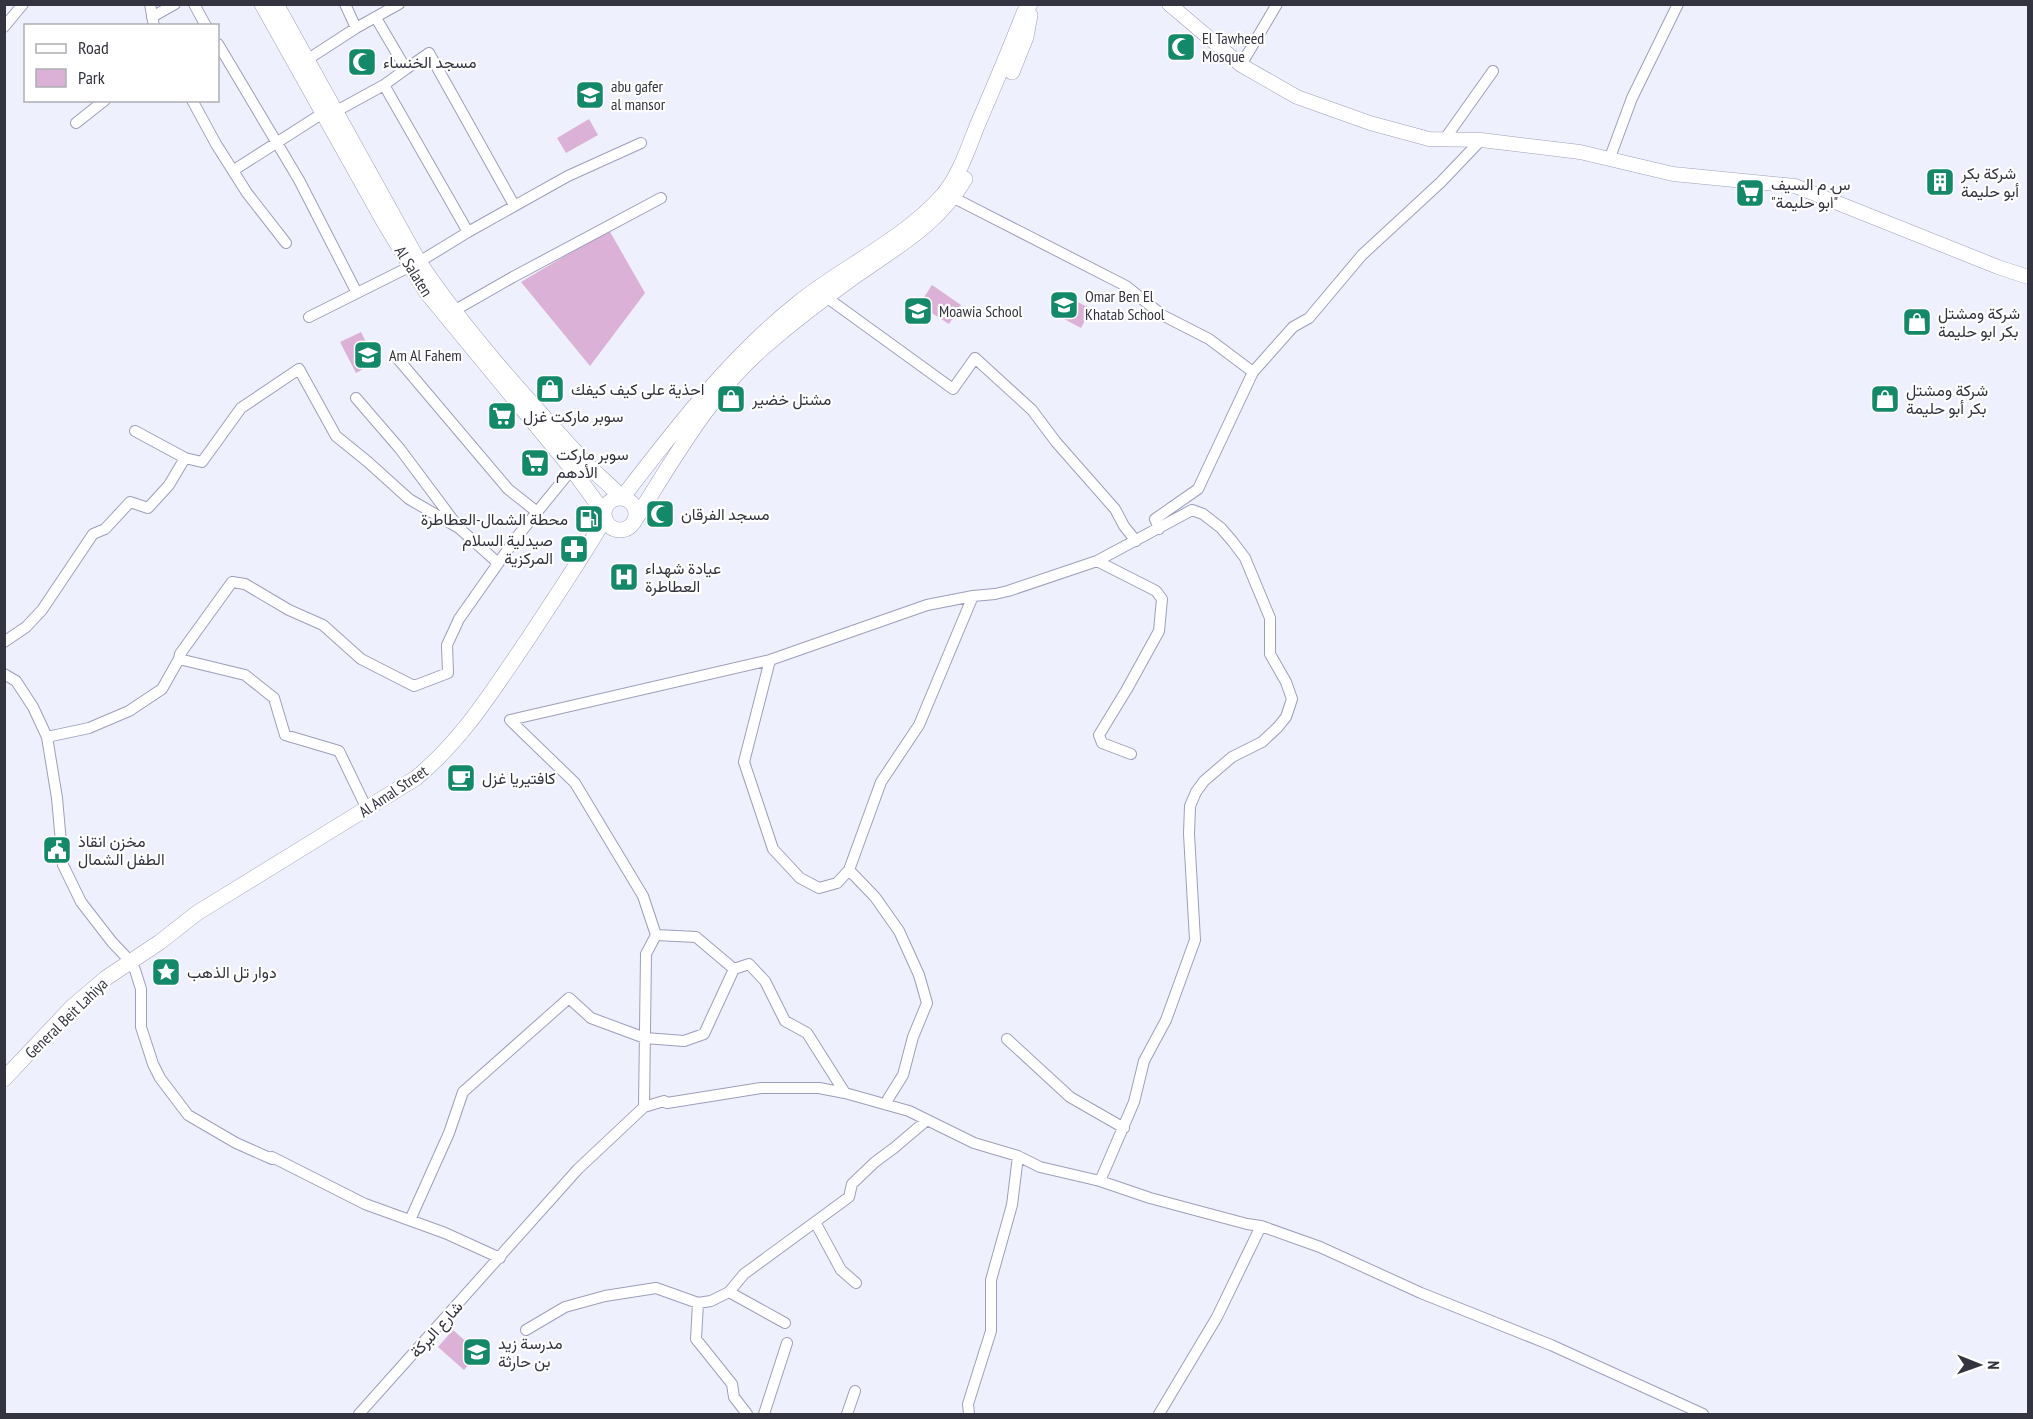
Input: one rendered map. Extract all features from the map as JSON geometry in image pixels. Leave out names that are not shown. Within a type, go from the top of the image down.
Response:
[{"type":"main road","name":"Al Salaten","points":[[262,4],[302,62]]},
{"type":"main road","name":"Al Salaten","points":[[276,4],[328,114],[415,264],[427,293],[449,314],[590,469],[622,498]]},
{"type":"main road","points":[[637,517],[635,507],[622,498],[613,500],[606,508],[604,515],[611,528],[621,531],[632,527],[699,420],[713,401],[762,349],[826,297],[922,230],[954,198],[966,178],[1026,37],[1030,4]]},
{"type":"main road","points":[[622,498],[694,407],[754,340],[799,302],[914,221],[944,194],[965,156],[1024,13],[1030,4]]},
{"type":"main road","name":"Al Salaten","points":[[449,314],[572,469],[604,515]]},
{"type":"main road","name":"Al Amal Street","points":[[130,961],[207,907],[416,778],[439,758],[485,704],[567,582],[604,515]]},
{"type":"main road","name":"General Beit Lahiya","points":[[4,1079],[72,1007],[130,961]]},
{"type":"street","points":[[4,27],[23,4]]},
{"type":"street","points":[[150,4],[153,21],[176,4]]},
{"type":"street","points":[[194,4],[206,24]]},
{"type":"street","points":[[345,4],[356,28]]},
{"type":"street","points":[[302,62],[399,4]]},
{"type":"street","points":[[1169,4],[1241,64],[1297,97],[1370,123],[1429,139],[1481,140],[1580,152],[1673,174],[1795,186],[2028,277]]},
{"type":"street","points":[[1241,64],[1277,4]]},
{"type":"street","points":[[1609,160],[1632,98],[1678,4]]},
{"type":"street","points":[[376,18],[406,69]]},
{"type":"street","points":[[219,46],[299,180],[357,292]]},
{"type":"street","points":[[234,170],[328,114],[384,85],[429,53],[514,205]]},
{"type":"street","points":[[1444,140],[1493,71]]},
{"type":"street","points":[[384,85],[468,232]]},
{"type":"street","points":[[76,123],[102,102]]},
{"type":"street","points":[[193,102],[216,144],[248,193],[286,243]]},
{"type":"street","points":[[1159,528],[1155,519],[1198,489],[1253,372],[1293,327],[1309,318],[1362,255],[1427,196],[1481,140]]},
{"type":"street","points":[[309,317],[415,264],[567,176],[641,143]]},
{"type":"street","points":[[449,314],[661,198]]},
{"type":"street","points":[[954,198],[1126,286],[1162,315],[1209,339],[1253,372]]},
{"type":"street","points":[[826,297],[953,389],[975,358],[1032,410],[1056,442],[1115,509],[1124,526],[1136,541]]},
{"type":"street","points":[[398,359],[508,489],[537,512]]},
{"type":"street","points":[[135,431],[185,458],[202,462],[241,408],[299,369],[336,436],[409,499],[459,528]]},
{"type":"street","points":[[356,398],[400,448],[459,528],[498,563]]},
{"type":"street","points":[[4,642],[26,627],[42,610],[93,534],[105,529],[130,502],[148,508],[169,485],[185,458]]},
{"type":"street","points":[[47,737],[89,728],[129,711],[162,689],[180,654],[232,582],[245,584],[289,610],[323,625],[361,659],[414,686],[448,673],[447,645],[459,619],[498,563],[572,469]]},
{"type":"street","points":[[1100,1180],[1134,1102],[1144,1061],[1166,1020],[1196,940],[1189,834],[1191,806],[1196,792],[1232,757],[1262,742],[1278,727],[1286,717],[1292,699],[1286,682],[1269,654],[1270,618],[1245,558],[1233,542],[1203,514],[1192,510],[1097,561],[1046,579],[995,594],[927,605],[770,660],[510,720],[575,783],[643,896],[656,935],[646,954],[644,1107],[664,1101],[667,1103],[761,1088],[819,1088],[909,1111],[974,1143],[1018,1156],[1040,1167],[1100,1180],[1150,1198],[1261,1226],[1320,1247],[1421,1293],[1551,1345],[1703,1414]]},
{"type":"street","points":[[1097,561],[1155,591],[1162,599],[1159,631],[1099,735],[1102,743],[1131,754]]},
{"type":"street","points":[[770,660],[744,762],[773,849],[800,878],[819,888],[837,883],[849,870],[881,782],[919,725],[973,596]]},
{"type":"street","points":[[179,659],[245,675],[274,698],[285,735],[339,751],[367,809]]},
{"type":"street","points":[[4,674],[16,681],[33,707],[47,737],[57,798],[63,865],[81,902],[130,961],[141,989],[141,1027],[153,1064],[188,1115],[236,1143],[272,1159],[272,1157],[365,1204],[445,1233],[500,1258]]},
{"type":"street","points":[[849,870],[875,897],[899,931],[919,975],[927,1003],[913,1037],[903,1075],[888,1099],[887,1105]]},
{"type":"street","points":[[656,935],[696,937],[734,969]]},
{"type":"street","points":[[410,1220],[449,1133],[463,1092],[569,998],[591,1018],[645,1038],[684,1041],[704,1034],[734,969],[748,964],[765,981],[785,1022],[807,1033],[845,1093]]},
{"type":"street","points":[[1008,1039],[1070,1097],[1124,1128]]},
{"type":"street","name":"شارع البركة","points":[[359,1414],[578,1168],[644,1107]]},
{"type":"street","points":[[526,1330],[565,1307],[584,1300],[656,1288],[698,1303],[711,1301],[729,1292],[744,1274],[849,1197],[852,1184],[875,1162],[927,1120]]},
{"type":"street","points":[[969,1414],[968,1404],[991,1332],[991,1280],[1012,1205],[1018,1156]]},
{"type":"street","points":[[815,1222],[841,1270],[856,1283]]},
{"type":"street","points":[[1160,1414],[1217,1317],[1261,1226]]},
{"type":"street","points":[[729,1292],[786,1323]]},
{"type":"street","points":[[698,1303],[696,1339],[732,1384],[734,1397],[747,1414]]},
{"type":"street","points":[[764,1414],[787,1343]]},
{"type":"street","points":[[847,1414],[855,1391]]},
{"type":"green space","points":[[589,119],[598,135],[566,153],[557,138]]},
{"type":"green space","points":[[609,230],[645,293],[590,366],[521,282]]},
{"type":"green space","points":[[932,285],[961,305],[949,324],[919,305]]},
{"type":"green space","points":[[1059,292],[1091,309],[1081,328],[1049,311]]},
{"type":"green space","points":[[361,332],[376,362],[356,373],[340,342]]},
{"type":"green space","points":[[453,1330],[479,1353],[464,1370],[438,1347]]},
{"type":"place","name":"El Tawheed Mosque","points":[[1181,47]]},
{"type":"place","name":"مسجد الخنساء","points":[[362,62]]},
{"type":"place","name":"abu gafer al mansor","points":[[590,95]]},
{"type":"place","name":"شركة بكر أبو حليمة","points":[[1940,182]]},
{"type":"place","name":"س. م السيف \"ابو حليمة\"","points":[[1750,193]]},
{"type":"place","name":"Omar Ben El Khatab School","points":[[1064,305]]},
{"type":"place","name":"Moawia School","points":[[918,311]]},
{"type":"place","name":"شركة ومشتل بكر ابو حليمة","points":[[1917,322]]},
{"type":"place","name":"Am Al Fahem","points":[[368,355]]},
{"type":"place","name":"احذية على كيف كيفك","points":[[550,389]]},
{"type":"place","name":"مشتل خضير","points":[[731,399]]},
{"type":"place","name":"شركة ومشتل بكر أبو حليمة","points":[[1885,399]]},
{"type":"place","name":"سوبر ماركت غزل","points":[[502,416]]},
{"type":"place","name":"سوبر ماركت الأدهم","points":[[535,463]]},
{"type":"place","name":"مسجد الفرقان","points":[[660,514]]},
{"type":"place","name":"محطة الشمال-العطاطرة","points":[[589,519]]},
{"type":"place","name":"صيدلية السلام المركزية","points":[[574,549]]},
{"type":"place","name":"عيادة شهداء العطاطرة","points":[[624,577]]},
{"type":"place","name":"كافتيريا غزل","points":[[461,778]]},
{"type":"place","name":"مخزن انقاذ الطفل الشمال","points":[[57,850]]},
{"type":"place","name":"دوار تل الذهب","points":[[166,972]]},
{"type":"place","name":"مدرسة زيد بن حارثة","points":[[477,1352]]}]
